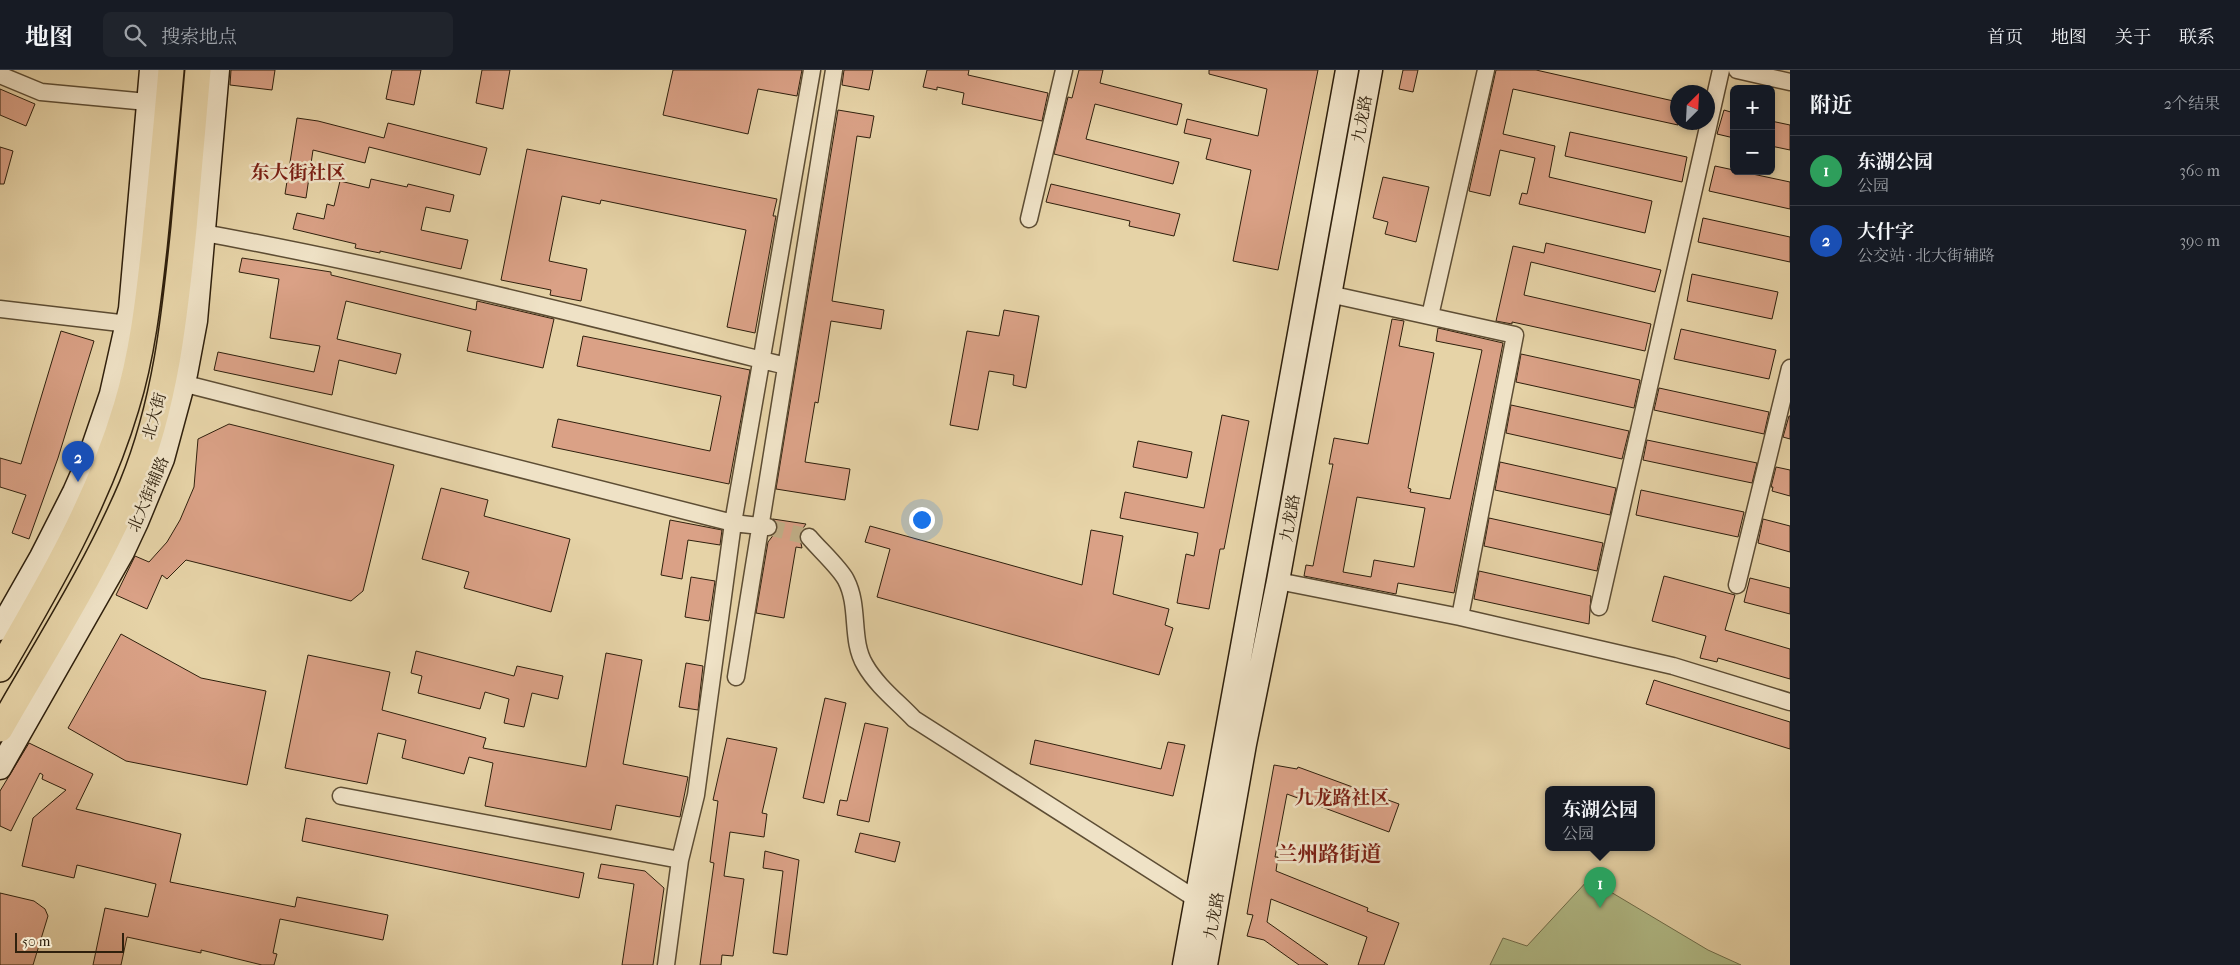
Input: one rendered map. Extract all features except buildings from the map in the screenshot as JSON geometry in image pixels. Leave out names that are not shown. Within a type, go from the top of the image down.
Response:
[{"type":"main road","points":[[151,70],[158,103]]},
{"type":"main road","name":"北大街","points":[[0,669],[62,559],[99,485],[127,406],[158,103],[171,70]]},
{"type":"main road","name":"北大街","points":[[0,729],[115,523],[174,381],[177,302],[194,231],[198,70]]},
{"type":"main road","points":[[194,231],[218,70]]},
{"type":"main road","name":"九龙路","points":[[1184,965],[1347,70]]},
{"type":"main road","name":"九龙路","points":[[1206,965],[1245,744],[1278,581],[1370,70]]},
{"type":"main road","points":[[0,629],[50,540],[89,458],[110,394],[136,325]]},
{"type":"main road","name":"北大街辅路","points":[[0,768],[118,561],[138,522],[164,459],[174,381]]},
{"type":"street","points":[[666,965],[680,860],[696,795],[733,523],[812,70]]},
{"type":"street","points":[[736,677],[765,527],[786,366],[834,70]]},
{"type":"street","points":[[1030,219],[1064,70]]},
{"type":"street","points":[[1430,316],[1486,70]]},
{"type":"street","points":[[1599,607],[1721,70]]},
{"type":"street","points":[[1737,70],[1790,82]]},
{"type":"street","points":[[0,74],[42,92],[158,103]]},
{"type":"street","points":[[194,231],[278,246],[578,314],[786,366]]},
{"type":"street","points":[[1330,294],[1515,335],[1460,617]]},
{"type":"street","points":[[0,309],[136,325]]},
{"type":"street","points":[[1737,585],[1787,397],[1790,368]]},
{"type":"street","points":[[174,381],[733,523],[765,527]]},
{"type":"street","points":[[808,537],[846,580],[856,618],[857,642],[865,665],[880,684],[914,719],[1196,899]]},
{"type":"street","points":[[1278,581],[1460,617],[1673,666],[1790,702]]},
{"type":"street","points":[[341,796],[680,860]]},
{"type":"green space","points":[[1589,879],[1708,950],[1741,965],[1490,965],[1503,938],[1527,946]]},
{"type":"tunnel","points":[[768,527],[809,537]]},
{"type":"place","name":"大什字","points":[[78,482]]},
{"type":"place","name":"东湖公园","points":[[1600,908]]},
{"type":"district","name":"东大街社区","points":[[298,173]]},
{"type":"district","name":"九龙路社区","points":[[1342,798]]},
{"type":"district","name":"兰州路街道","points":[[1329,854]]}]
